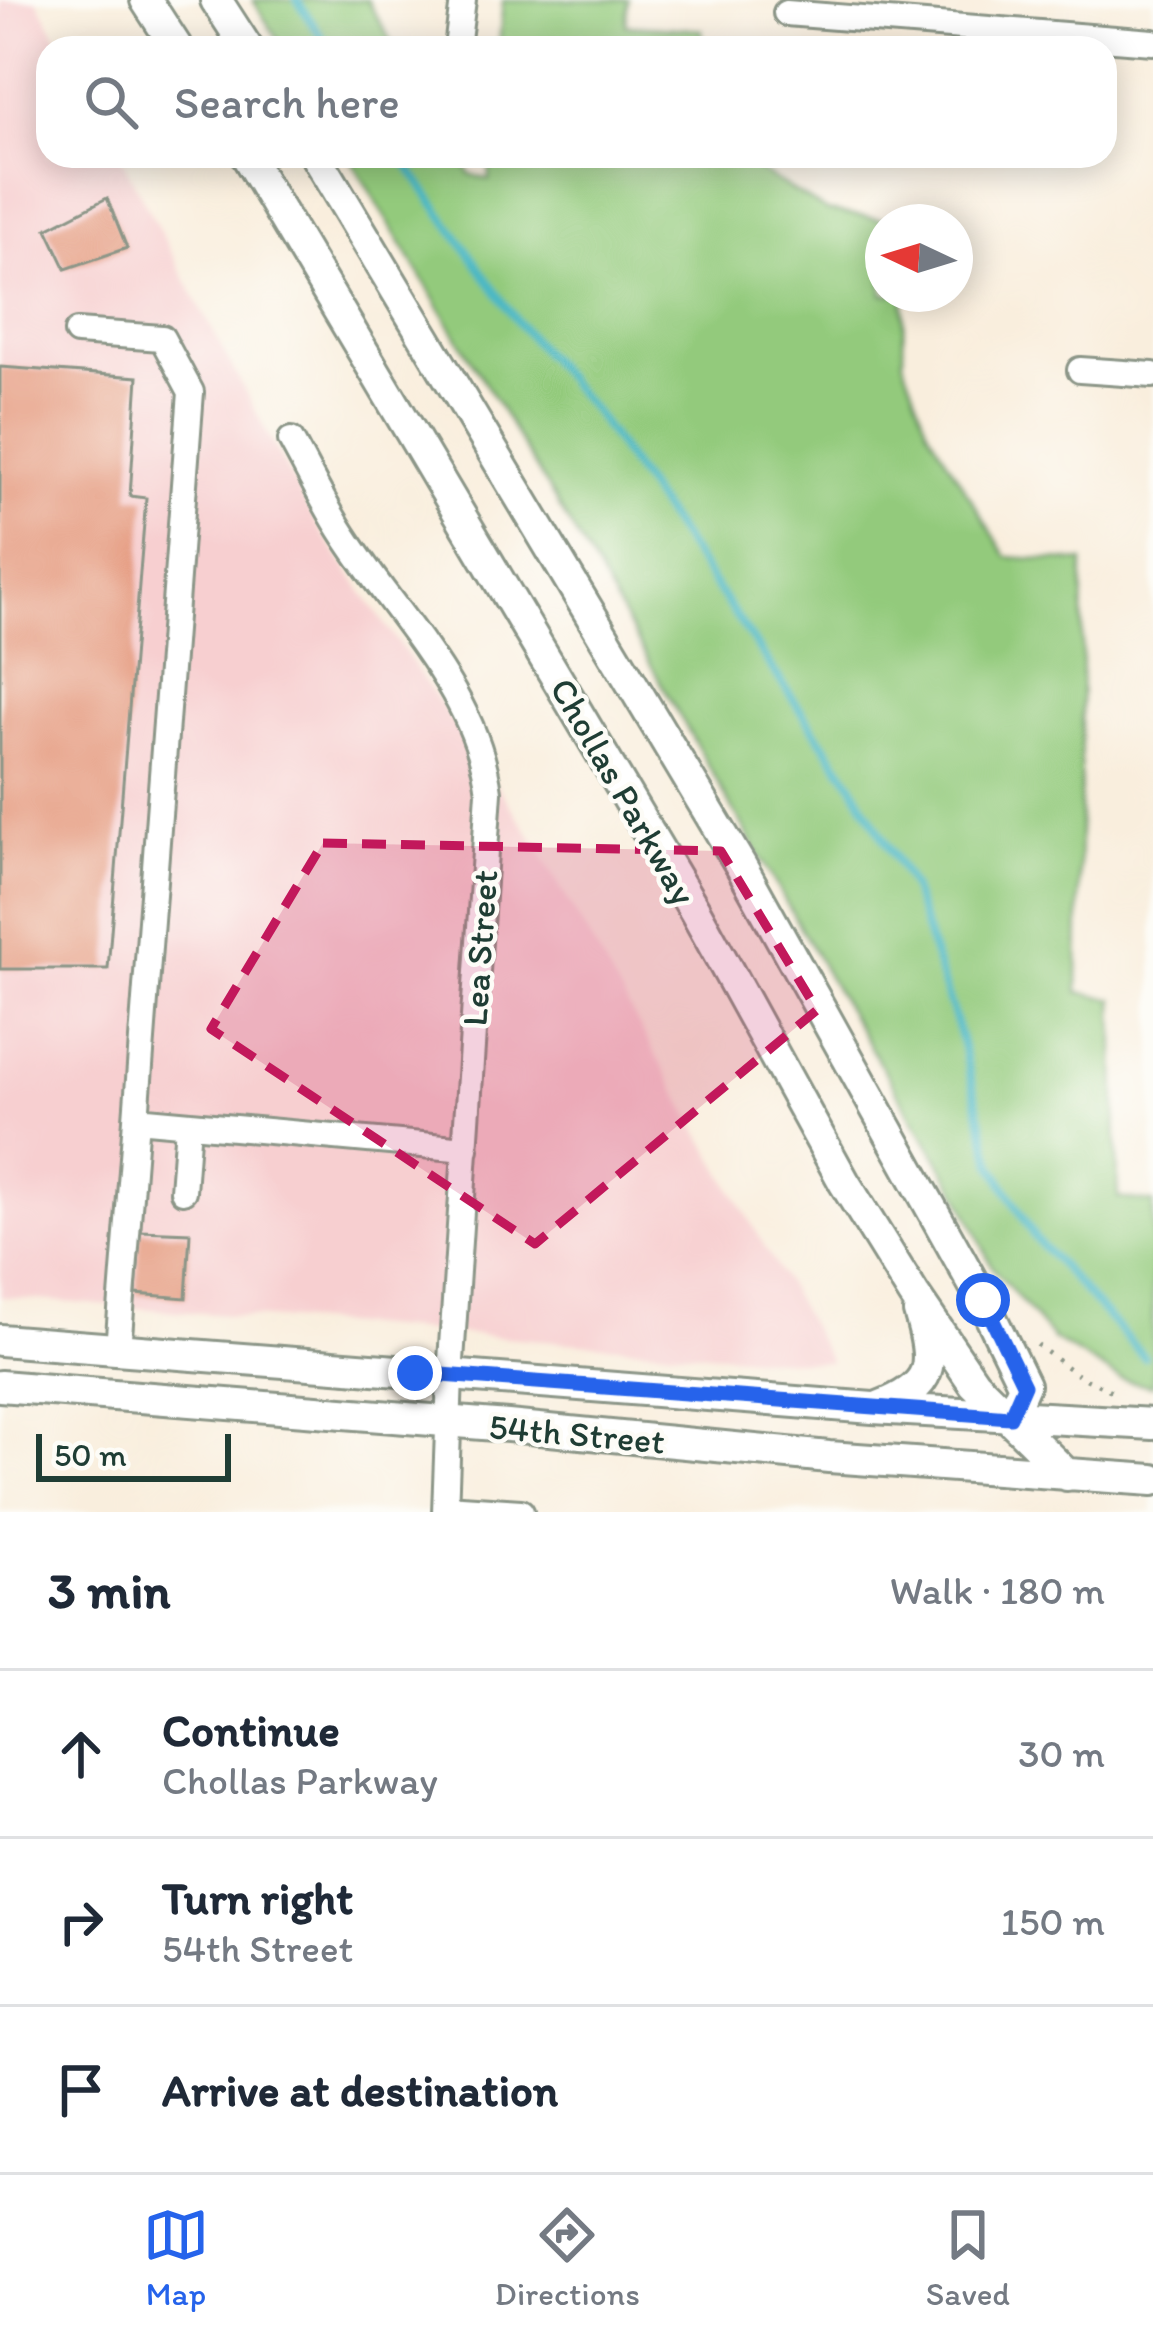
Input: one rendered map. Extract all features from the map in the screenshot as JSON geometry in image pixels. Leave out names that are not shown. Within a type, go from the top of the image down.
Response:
[{"type":"main road","points":[[146,0],[169,36]]},
{"type":"main road","points":[[216,0],[239,36]]},
{"type":"main road","name":"Chollas Parkway","points":[[255,168],[671,870],[844,1182],[914,1295],[974,1383],[1067,1474]]},
{"type":"main road","name":"Chollas Parkway","points":[[323,168],[740,866],[983,1300],[1024,1385],[1010,1417]]},
{"type":"main road","points":[[873,1408],[918,1389],[923,1378],[926,1336],[914,1295]]},
{"type":"main road","name":"54th Street","points":[[0,1340],[873,1408],[1153,1424]]},
{"type":"main road","name":"54th Street","points":[[0,1386],[1153,1480]]},
{"type":"street","points":[[458,36],[463,0]]},
{"type":"street","points":[[786,13],[1077,36]]},
{"type":"street","points":[[1117,39],[1153,42]]},
{"type":"street","points":[[77,332],[162,338],[191,392],[118,1349]]},
{"type":"street","points":[[1080,370],[1153,375]]},
{"type":"street","name":"Lea Street","points":[[291,440],[340,528],[459,699],[485,758],[490,792],[445,1509]]},
{"type":"street","points":[[136,1119],[466,1149]]},
{"type":"street","points":[[183,1191],[188,1124]]},
{"type":"street","points":[[445,1509],[520,1512]]},
{"type":"path","points":[[1027,1338],[1079,1376],[1123,1396]]},
{"type":"highlighted area","points":[[323,843],[721,851],[817,1010],[535,1244],[211,1029]]},
{"type":"shaded area","points":[[0,0],[37,0],[56,36],[36,36],[36,168],[126,168],[315,523],[529,832],[831,1363],[0,1297]]},
{"type":"green space","points":[[253,0],[367,0],[388,36],[276,36]]},
{"type":"green space","points":[[503,0],[628,0],[626,25],[702,30],[702,36],[500,36]]},
{"type":"green space","points":[[356,168],[466,168],[489,180],[490,168],[754,168],[827,211],[865,216],[865,312],[904,312],[903,361],[927,427],[1007,557],[1083,562],[1078,992],[1114,999],[1118,1198],[1153,1203],[1153,1386],[1120,1379],[1053,1339],[992,1267],[959,1194],[842,1001],[598,572]]},
{"type":"building","points":[[107,198],[127,248],[66,269],[47,229]]},
{"type":"building","points":[[0,367],[138,377],[130,496],[146,498],[108,969],[0,969]]},
{"type":"building","points":[[140,1231],[190,1233],[186,1298],[136,1294]]},
{"type":"waterway","points":[[297,0],[321,36]]},
{"type":"waterway","points":[[409,168],[518,323],[595,413],[852,784],[911,886],[959,1032],[993,1165],[1034,1237],[1144,1357]]},
{"type":"route","points":[[415,1373],[1010,1417],[1024,1385],[983,1300]]}]
